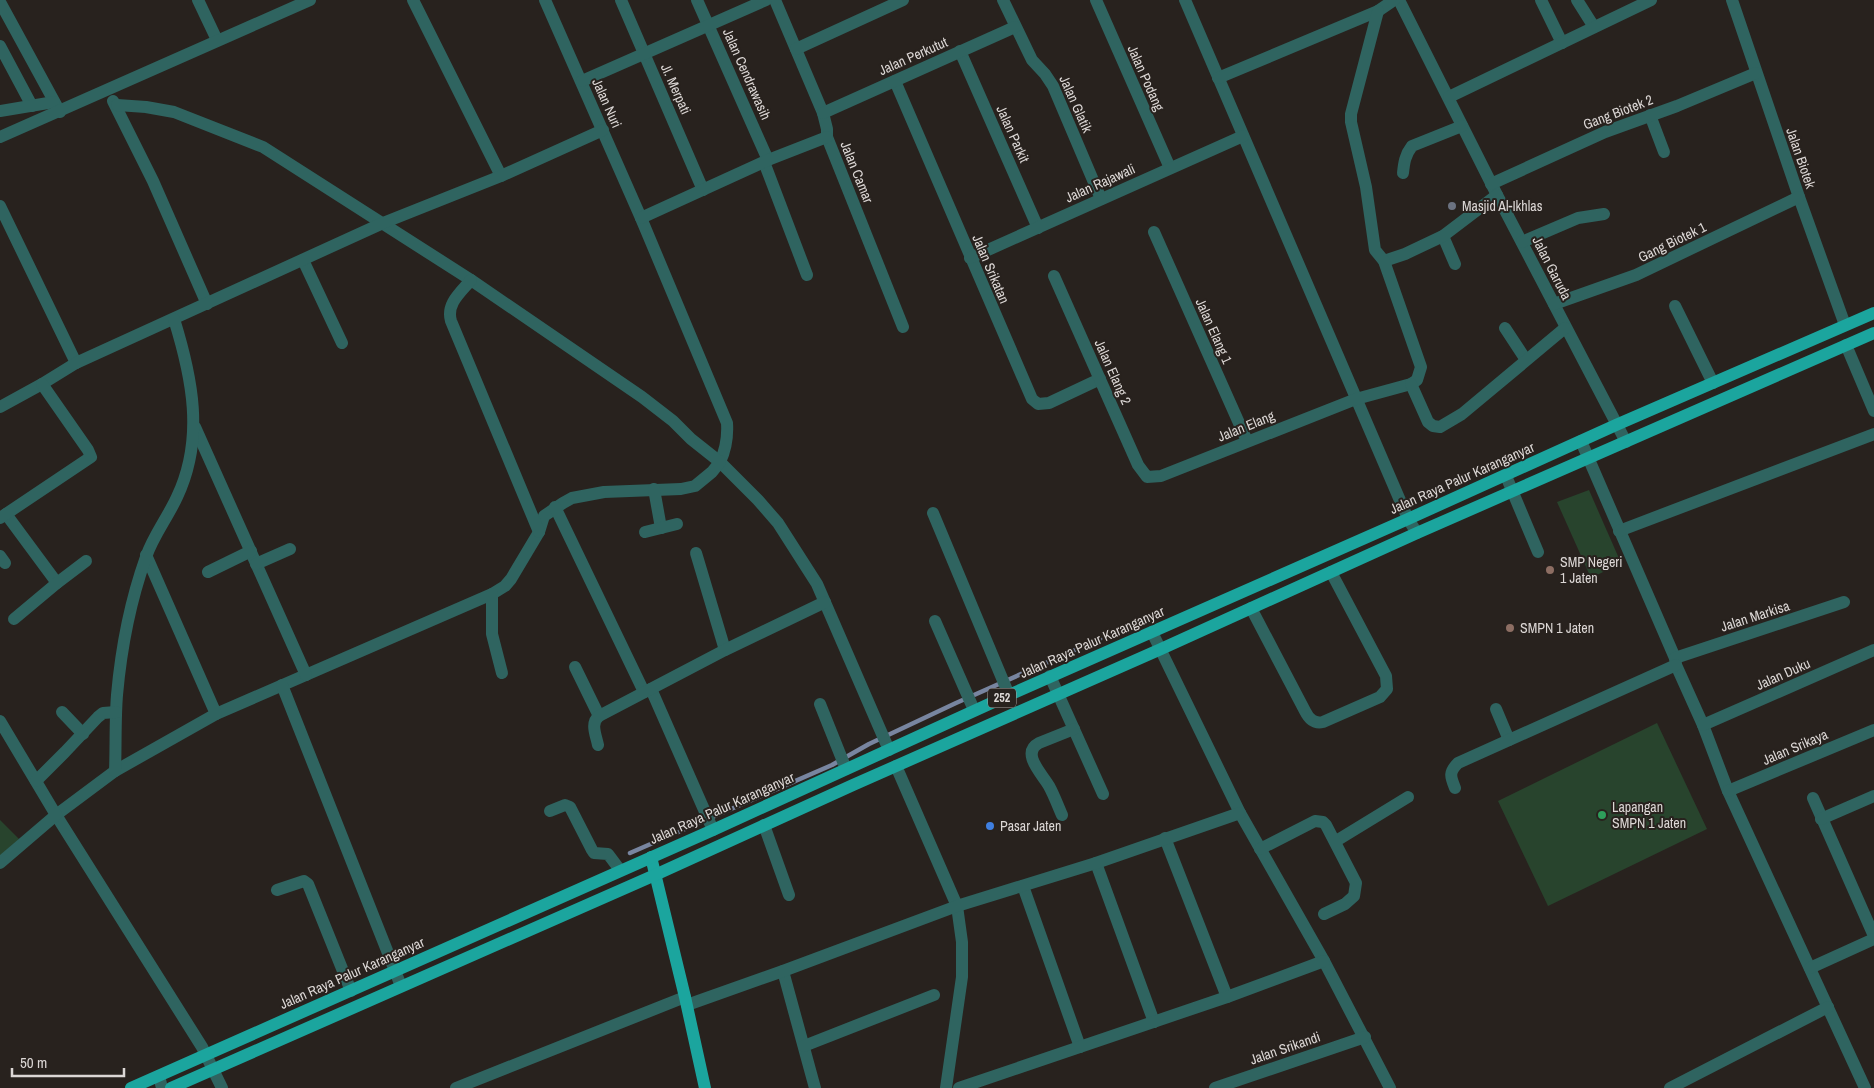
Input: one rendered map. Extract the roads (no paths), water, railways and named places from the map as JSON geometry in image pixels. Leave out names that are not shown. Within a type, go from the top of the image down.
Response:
[{"type":"main road","name":"Jalan Raya Palur Karanganyar","points":[[131,1088],[160,1082],[204,1051],[349,985],[650,857],[709,821],[843,763],[885,741],[1005,685],[1050,676],[1506,476],[1616,425],[1874,313]]},
{"type":"main road","name":"252","points":[[171,1088],[655,876],[764,825],[1417,533],[1874,334]]},
{"type":"main road","points":[[885,741],[896,766]]},
{"type":"main road","points":[[843,763],[854,785]]},
{"type":"main road","points":[[650,857],[686,1001],[705,1088]]},
{"type":"street","points":[[198,0],[217,40]]},
{"type":"street","points":[[0,137],[57,107],[106,91],[310,0]]},
{"type":"street","points":[[413,0],[500,176]]},
{"type":"street","name":"Jalan Nuri","points":[[545,0],[641,218],[727,424],[726,443],[720,462]]},
{"type":"street","name":"Jl. Merpati","points":[[621,0],[703,190]]},
{"type":"street","name":"Jalan Cendrawasih","points":[[697,0],[766,161],[807,275]]},
{"type":"street","points":[[582,82],[766,0]]},
{"type":"street","name":"Jalan Camar","points":[[775,0],[823,113],[827,138],[903,327]]},
{"type":"street","points":[[796,49],[903,0]]},
{"type":"street","name":"Jalan Glatik","points":[[1002,0],[1032,60],[1045,74],[1052,86],[1101,199]]},
{"type":"street","name":"Jalan Podang","points":[[1096,0],[1170,168]]},
{"type":"street","points":[[1185,0],[1408,519],[1417,533]]},
{"type":"street","points":[[1218,78],[1378,11],[1394,0]]},
{"type":"street","name":"Jalan Garuda","points":[[1399,0],[1565,328],[1626,442]]},
{"type":"street","points":[[1541,0],[1562,43]]},
{"type":"street","points":[[1577,0],[1594,27]]},
{"type":"street","points":[[1449,97],[1650,0]]},
{"type":"street","name":"Jalan Biotek","points":[[1732,0],[1799,197],[1846,325]]},
{"type":"street","points":[[0,2],[57,107]]},
{"type":"street","points":[[1378,11],[1351,114],[1366,187],[1375,250],[1384,261],[1421,367],[1417,380],[1411,384],[1428,422],[1432,426],[1440,427],[1473,406],[1565,328]]},
{"type":"street","name":"Jalan Perkutut","points":[[823,113],[1015,27]]},
{"type":"street","points":[[0,46],[32,106]]},
{"type":"street","name":"Jalan Parkit","points":[[960,52],[1038,228]]},
{"type":"street","name":"Gang Biotek 2","points":[[1384,261],[1405,254],[1443,236],[1494,189],[1605,132],[1756,73]]},
{"type":"street","name":"Jalan Srikatan","points":[[895,81],[1029,396],[1034,402],[1043,405],[1049,404],[1100,379]]},
{"type":"street","points":[[106,91],[117,105],[206,304]]},
{"type":"street","points":[[117,105],[146,107],[174,112],[263,147],[471,280],[642,397],[673,421],[691,439],[720,462],[758,500],[792,543],[817,584],[885,741]]},
{"type":"street","points":[[0,111],[32,106],[57,107]]},
{"type":"street","points":[[1650,115],[1664,152]]},
{"type":"street","points":[[1403,173],[1404,160],[1412,146],[1462,126]]},
{"type":"street","points":[[0,407],[76,363],[383,223],[500,176],[603,130]]},
{"type":"street","name":"Jalan Rajawali","points":[[970,258],[1243,136]]},
{"type":"street","points":[[641,218],[766,161],[827,138]]},
{"type":"street","name":"Gang Biotek 1","points":[[1554,304],[1636,276],[1799,197]]},
{"type":"street","points":[[0,206],[76,363]]},
{"type":"street","points":[[1522,242],[1578,218],[1604,214]]},
{"type":"street","name":"Jalan Elang 1","points":[[1154,232],[1247,441]]},
{"type":"street","points":[[1443,236],[1455,264]]},
{"type":"street","points":[[303,260],[342,343]]},
{"type":"street","name":"Jalan Elang 2","points":[[1054,276],[1138,466],[1147,477]]},
{"type":"street","points":[[471,280],[448,312],[539,532]]},
{"type":"street","points":[[1675,306],[1713,383]]},
{"type":"street","points":[[115,771],[116,712],[131,613],[146,555],[178,496],[184,480],[193,440],[191,384],[174,319]]},
{"type":"street","points":[[1505,328],[1526,360]]},
{"type":"street","points":[[1846,345],[1874,411]]},
{"type":"street","points":[[42,384],[88,450],[90,457],[3,516],[57,582]]},
{"type":"street","name":"Jalan Elang","points":[[1147,477],[1161,476],[1356,399],[1411,384]]},
{"type":"street","points":[[193,422],[306,675]]},
{"type":"street","points":[[1619,531],[1874,434]]},
{"type":"street","points":[[1581,441],[1703,724],[1728,791],[1865,1088]]},
{"type":"street","points":[[0,863],[56,815],[115,771],[216,714],[492,594],[511,579],[539,532],[544,516],[555,507],[572,498],[604,492],[681,489],[695,486],[712,472],[720,462]]},
{"type":"street","points":[[1506,476],[1538,552]]},
{"type":"street","points":[[654,489],[661,528]]},
{"type":"street","points":[[555,507],[647,691],[709,821]]},
{"type":"street","points":[[933,513],[1005,685]]},
{"type":"street","points":[[645,532],[677,524]]},
{"type":"street","points":[[256,564],[290,548]]},
{"type":"street","points":[[208,572],[251,551]]},
{"type":"street","points":[[696,553],[725,650]]},
{"type":"street","points":[[146,555],[216,714]]},
{"type":"street","points":[[14,619],[57,582],[86,561]]},
{"type":"street","points":[[1251,608],[1311,720],[1317,723],[1323,722],[1380,697],[1387,689],[1386,676],[1331,572]]},
{"type":"street","points":[[492,594],[492,634],[502,673]]},
{"type":"street","points":[[598,745],[594,723],[595,719],[599,716],[725,650],[825,602]]},
{"type":"street","name":"Jalan Markisa","points":[[1455,788],[1450,772],[1458,763],[1676,661],[1844,602]]},
{"type":"street","points":[[935,621],[971,702]]},
{"type":"street","points":[[1152,632],[1240,813],[1365,1037],[1385,1087]]},
{"type":"street","name":"Jalan Duku","points":[[1703,724],[1874,650]]},
{"type":"street","points":[[575,667],[599,716]]},
{"type":"street","points":[[1050,676],[1104,794]]},
{"type":"street","points":[[282,685],[401,986]]},
{"type":"street","points":[[820,704],[843,763]]},
{"type":"street","points":[[1496,709],[1509,740]]},
{"type":"street","points":[[62,712],[83,734]]},
{"type":"street","points":[[36,781],[83,734],[98,716],[103,713],[116,712]]},
{"type":"street","points":[[0,721],[56,815],[204,1051],[222,1088]]},
{"type":"street","points":[[1062,815],[1050,788],[1040,775],[1032,755],[1032,750],[1039,743],[1074,728]]},
{"type":"street","name":"Jalan Srikaya","points":[[1728,791],[1874,730]]},
{"type":"street","points":[[896,766],[957,906],[962,942],[962,977],[946,1088]]},
{"type":"street","points":[[1821,818],[1874,796]]},
{"type":"street","points":[[1336,841],[1408,797]]},
{"type":"street","points":[[1810,968],[1874,937],[1813,798]]},
{"type":"street","points":[[550,811],[565,805],[570,807],[594,853],[608,854],[620,870]]},
{"type":"street","points":[[456,1088],[686,1001],[783,971],[957,906],[1096,863],[1240,813]]},
{"type":"street","points":[[1260,849],[1315,821],[1323,822],[1326,825],[1356,882],[1356,890],[1354,896],[1345,904],[1324,914]]},
{"type":"street","points":[[764,825],[789,895]]},
{"type":"street","points":[[1164,838],[1227,997]]},
{"type":"street","points":[[1096,863],[1154,1022]]},
{"type":"street","points":[[277,890],[299,882],[306,882],[349,985]]},
{"type":"street","points":[[1023,886],[1080,1047]]},
{"type":"street","points":[[959,1088],[1227,997],[1324,961]]},
{"type":"street","points":[[783,971],[816,1088]]},
{"type":"street","points":[[804,1046],[934,995]]},
{"type":"street","points":[[1670,1088],[1828,1007]]},
{"type":"street","name":"Jalan Srikandi","points":[[1215,1088],[1365,1037]]},
{"type":"waterway","points":[[630,853],[832,765],[869,744],[956,703],[1100,639]]},
{"type":"place","name":"Masjid Al-Ikhlas","points":[[1452,206]]},
{"type":"place","name":"SMP Negeri 1 Jaten","points":[[1550,570]]},
{"type":"place","name":"SMPN 1 Jaten","points":[[1510,628]]},
{"type":"place","name":"Lapangan SMPN 1 Jaten","points":[[1602,815]]},
{"type":"place","name":"Pasar Jaten","points":[[990,826]]}]
